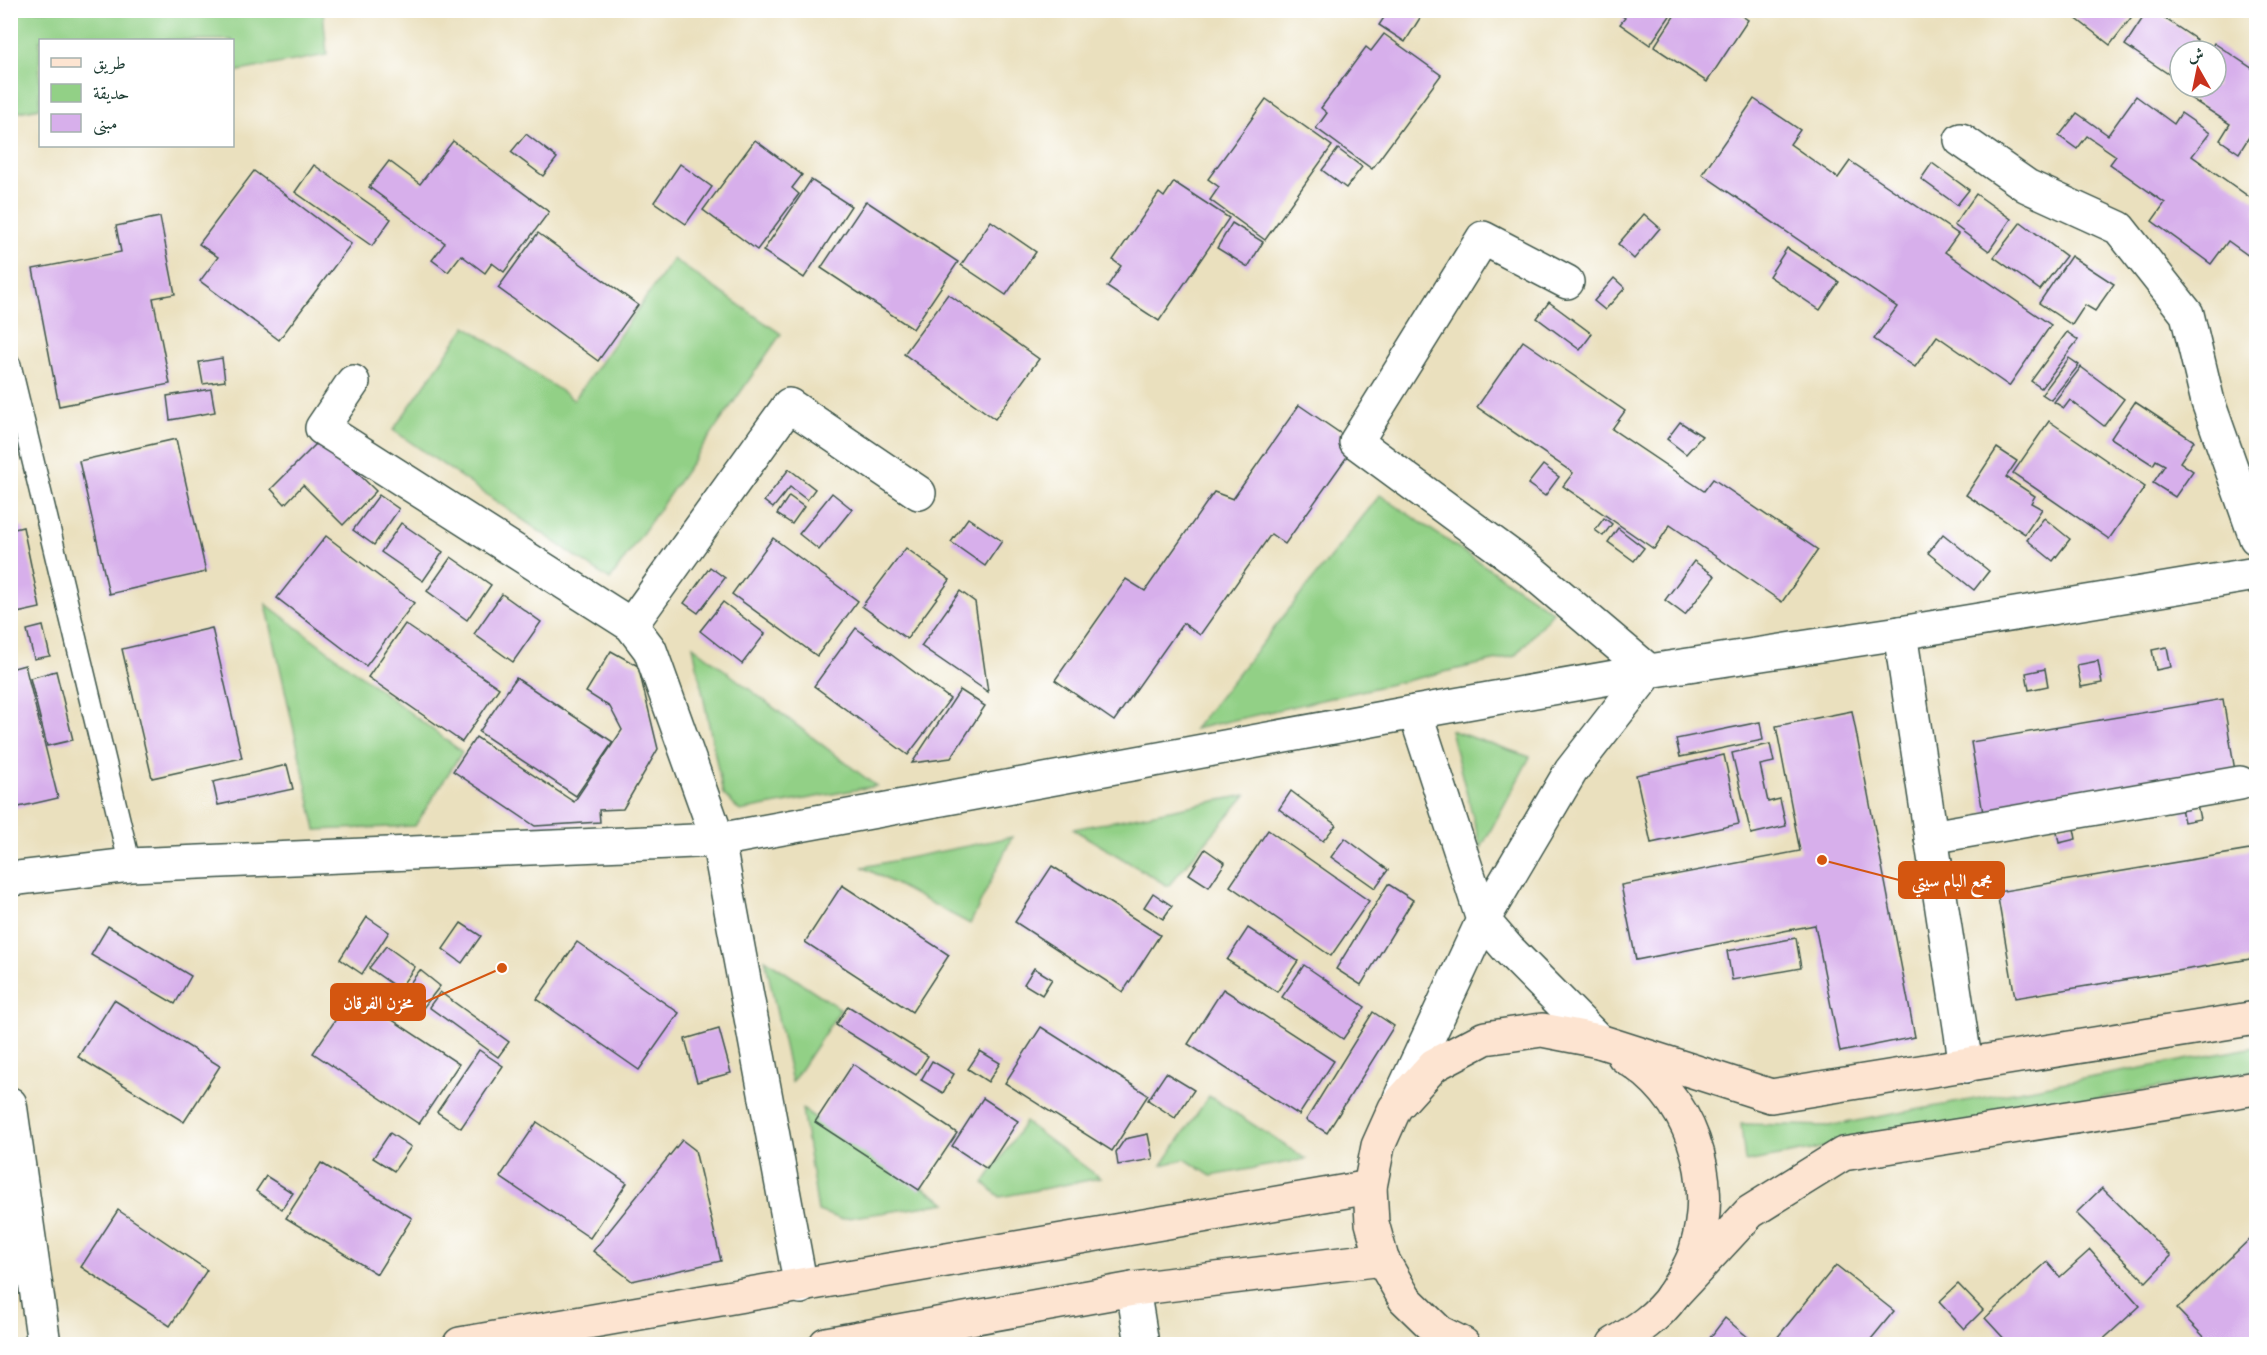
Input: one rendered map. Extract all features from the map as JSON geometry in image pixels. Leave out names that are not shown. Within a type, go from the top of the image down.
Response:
[{"type":"main road","points":[[1463,1344],[1439,1332],[1405,1299],[1382,1259],[1372,1223],[1370,1187],[1378,1146],[1395,1108],[1434,1065],[1485,1038],[1542,1030],[1599,1041],[1771,1096],[2256,1018]]},
{"type":"main road","points":[[1599,1041],[1643,1067],[1677,1104],[1699,1150],[1705,1201],[1700,1231],[1696,1251],[1672,1296]]},
{"type":"main road","points":[[1614,1344],[1644,1325],[1750,1212],[1843,1154],[2256,1088]]},
{"type":"main road","points":[[460,1344],[801,1287],[1370,1187]]},
{"type":"main road","points":[[826,1344],[1133,1289],[1382,1259]]},
{"type":"street","points":[[1961,140],[2027,186],[2119,228],[2187,314],[2208,402],[2256,538]]},
{"type":"street","points":[[1567,282],[1483,238],[1356,442],[1531,572],[1649,671]]},
{"type":"street","points":[[353,382],[322,428],[631,625],[650,650],[718,840],[801,1287]]},
{"type":"street","points":[[631,625],[789,405],[919,493]]},
{"type":"street","points":[[10,879],[130,865],[718,840],[1649,671],[1900,633],[2256,574]]},
{"type":"street","points":[[1900,633],[1966,1066]]},
{"type":"street","points":[[1395,1108],[1484,920],[1571,771],[1649,671]]},
{"type":"street","points":[[1415,712],[1484,920],[1508,949],[1599,1041]]},
{"type":"street","points":[[1931,837],[2240,783]]},
{"type":"street","points":[[10,1104],[44,1344]]},
{"type":"street","points":[[1133,1289],[1142,1344]]},
{"type":"lane","points":[[10,365],[130,865]]},
{"type":"green space","points":[[11,10],[323,11],[327,55],[234,72],[234,39],[39,39],[39,108],[11,113]]},
{"type":"green space","points":[[673,259],[781,334],[610,580],[393,430],[466,326],[574,400]]},
{"type":"green space","points":[[1380,495],[1553,612],[1515,656],[1194,729]]},
{"type":"green space","points":[[266,604],[462,752],[415,826],[316,830]]},
{"type":"green space","points":[[693,646],[876,786],[740,811],[723,794]]},
{"type":"green space","points":[[1450,730],[1530,757],[1481,848]]},
{"type":"green space","points":[[1246,795],[1168,886],[1073,829]]},
{"type":"green space","points":[[1012,837],[970,924],[863,867]]},
{"type":"green space","points":[[765,959],[841,1009],[792,1082]]},
{"type":"green space","points":[[2256,1047],[2256,1070],[1745,1162],[1741,1124],[1829,1126]]},
{"type":"green space","points":[[1209,1096],[1306,1159],[1211,1176],[1185,1159],[1162,1165]]},
{"type":"green space","points":[[802,1109],[947,1203],[841,1219],[818,1211]]},
{"type":"green space","points":[[1025,1122],[1100,1178],[1000,1197],[984,1183]]},
{"type":"building","points":[[1389,10],[1425,10],[1405,42],[1379,25]]},
{"type":"building","points":[[1614,10],[1674,10],[1650,45],[1620,24],[1625,18]]},
{"type":"building","points":[[1678,10],[1733,10],[1748,20],[1707,82],[1654,47]]},
{"type":"building","points":[[2065,10],[2137,10],[2110,45]]},
{"type":"building","points":[[2148,10],[2152,10],[2196,39],[2168,39],[2168,74],[2125,45]]},
{"type":"building","points":[[1384,34],[1441,75],[1372,169],[1316,128],[1327,113],[1321,108],[1366,47],[1371,51]]},
{"type":"building","points":[[2228,52],[2256,71],[2256,126],[2239,153],[2220,140],[2230,124],[2192,99],[2228,99]]},
{"type":"building","points":[[2136,96],[2174,124],[2181,113],[2210,133],[2192,156],[2255,201],[2256,198],[2256,261],[2228,241],[2211,264],[2152,221],[2165,203],[2110,164],[2116,156],[2087,136],[2077,149],[2059,136],[2077,113],[2108,135]]},
{"type":"building","points":[[1266,99],[1332,146],[1265,240],[1210,200],[1219,187],[1208,179]]},
{"type":"building","points":[[1754,99],[1800,130],[1790,144],[1838,178],[1850,161],[1958,234],[1945,252],[2051,325],[2009,386],[1937,336],[1915,367],[1874,339],[1897,307],[1702,174]]},
{"type":"building","points":[[526,134],[557,158],[543,176],[511,152]]},
{"type":"building","points":[[755,140],[802,175],[792,188],[799,194],[757,250],[703,210]]},
{"type":"building","points":[[453,141],[549,212],[504,272],[492,263],[485,273],[461,255],[448,272],[432,260],[445,243],[369,187],[389,161],[420,184]]},
{"type":"building","points":[[1338,149],[1362,167],[1346,188],[1322,170]]},
{"type":"building","points":[[1932,163],[1969,190],[1957,205],[1921,179]]},
{"type":"building","points":[[680,164],[712,187],[686,224],[654,202]]},
{"type":"building","points":[[314,165],[391,219],[372,246],[295,192]]},
{"type":"building","points":[[254,171],[351,244],[279,340],[200,281],[218,257],[199,244]]},
{"type":"building","points":[[811,180],[851,206],[804,278],[763,251]]},
{"type":"building","points":[[1174,182],[1229,218],[1159,321],[1107,287],[1121,266],[1113,260],[1159,193],[1164,197]]},
{"type":"building","points":[[1976,194],[2011,219],[1989,251],[1954,225]]},
{"type":"building","points":[[866,201],[958,262],[913,329],[821,268]]},
{"type":"building","points":[[1644,214],[1660,228],[1634,259],[1618,244]]},
{"type":"building","points":[[160,217],[175,294],[153,298],[170,384],[59,406],[33,269],[121,252],[116,226]]},
{"type":"building","points":[[991,221],[1036,252],[1006,295],[961,265]]},
{"type":"building","points":[[2021,222],[2066,256],[2040,290],[1994,257]]},
{"type":"building","points":[[1232,223],[1263,242],[1248,267],[1217,248]]},
{"type":"building","points":[[538,233],[638,305],[598,361],[498,288]]},
{"type":"building","points":[[1787,248],[1839,282],[1820,310],[1769,276]]},
{"type":"building","points":[[2071,256],[2114,284],[2095,311],[2085,305],[2072,325],[2039,303]]},
{"type":"building","points":[[1614,278],[1625,288],[1605,310],[1594,301]]},
{"type":"building","points":[[948,294],[1039,359],[995,419],[904,354]]},
{"type":"building","points":[[1549,302],[1592,334],[1580,350],[1537,318]]},
{"type":"building","points":[[2067,332],[2078,340],[2041,388],[2031,381]]},
{"type":"building","points":[[1523,341],[1625,411],[1612,429],[1704,491],[1713,479],[1818,550],[1782,602],[1670,525],[1654,549],[1563,486],[1573,473],[1477,407]]},
{"type":"building","points":[[222,358],[225,381],[203,384],[199,362]]},
{"type":"building","points":[[2069,358],[2079,365],[2051,400],[2042,394]]},
{"type":"building","points":[[2081,367],[2124,399],[2104,426],[2070,400],[2064,408],[2054,402]]},
{"type":"building","points":[[211,389],[215,412],[170,420],[167,396]]},
{"type":"building","points":[[2135,402],[2194,441],[2180,462],[2193,471],[2175,497],[2153,483],[2165,465],[2156,460],[2153,465],[2111,438]]},
{"type":"building","points":[[1299,405],[1356,444],[1285,544],[1271,534],[1200,635],[1183,623],[1114,721],[1055,680],[1126,579],[1145,591],[1214,492],[1233,499]]},
{"type":"building","points":[[2049,421],[2145,487],[2109,539],[2013,473]]},
{"type":"building","points":[[1680,422],[1702,436],[1686,454],[1667,439]]},
{"type":"building","points":[[322,438],[376,491],[343,525],[303,485],[285,504],[271,489]]},
{"type":"building","points":[[176,439],[206,572],[109,594],[79,461]]},
{"type":"building","points":[[1997,448],[2017,461],[2006,477],[2035,496],[2031,503],[2042,509],[2025,534],[1966,495]]},
{"type":"building","points":[[1543,465],[1559,477],[1545,496],[1528,484]]},
{"type":"building","points":[[789,469],[815,489],[807,500],[790,487],[773,508],[764,501]]},
{"type":"building","points":[[832,493],[852,509],[819,550],[799,534]]},
{"type":"building","points":[[379,495],[399,509],[374,545],[353,530]]},
{"type":"building","points":[[789,496],[804,507],[792,524],[777,514]]},
{"type":"building","points":[[968,518],[1002,541],[985,566],[951,542]]},
{"type":"building","points":[[1604,518],[1612,524],[1603,536],[1595,530]]},
{"type":"building","points":[[2044,518],[2070,539],[2053,561],[2027,540]]},
{"type":"building","points":[[401,523],[443,552],[423,581],[381,552]]},
{"type":"building","points":[[23,527],[40,608],[17,613],[10,583],[10,530]]},
{"type":"building","points":[[1618,528],[1644,548],[1634,561],[1608,542]]},
{"type":"building","points":[[1943,534],[1989,571],[1974,590],[1928,553]]},
{"type":"building","points":[[326,536],[414,603],[366,666],[277,598]]},
{"type":"building","points":[[773,538],[858,601],[817,656],[732,594]]},
{"type":"building","points":[[906,548],[950,580],[907,639],[862,606]]},
{"type":"building","points":[[451,557],[491,585],[467,620],[427,591]]},
{"type":"building","points":[[1694,561],[1715,576],[1685,615],[1665,600]]},
{"type":"building","points":[[710,567],[725,578],[698,613],[684,603]]},
{"type":"building","points":[[960,591],[975,602],[988,692],[921,646]]},
{"type":"building","points":[[502,594],[541,622],[513,662],[474,634]]},
{"type":"building","points":[[723,602],[765,634],[742,664],[700,631]]},
{"type":"building","points":[[405,624],[499,688],[462,742],[368,677]]},
{"type":"building","points":[[43,626],[50,656],[34,659],[27,630]]},
{"type":"building","points":[[212,628],[242,758],[152,778],[122,649]]},
{"type":"building","points":[[856,628],[950,699],[908,755],[814,686]]},
{"type":"building","points":[[2167,647],[2171,667],[2156,670],[2152,650]]},
{"type":"building","points":[[611,651],[638,666],[658,749],[623,809],[599,810],[600,822],[535,826],[453,771],[476,737],[574,802],[622,730],[610,707],[586,692]]},
{"type":"building","points":[[2098,661],[2102,683],[2081,687],[2077,665]]},
{"type":"building","points":[[25,665],[58,798],[10,809],[10,669]]},
{"type":"building","points":[[2045,669],[2048,686],[2029,690],[2026,673]]},
{"type":"building","points":[[56,671],[73,740],[47,746],[30,678]]},
{"type":"building","points":[[516,678],[613,742],[576,796],[479,732]]},
{"type":"building","points":[[960,690],[985,706],[951,758],[912,763]]},
{"type":"building","points":[[2223,699],[2235,771],[1983,813],[1971,742]]},
{"type":"building","points":[[1852,711],[1915,1037],[1840,1052],[1815,925],[1636,960],[1621,885],[1800,851],[1776,726]]},
{"type":"building","points":[[1760,722],[1763,740],[1680,757],[1676,739]]},
{"type":"building","points":[[1770,744],[1774,762],[1760,765],[1768,802],[1780,799],[1786,826],[1751,834],[1732,753]]},
{"type":"building","points":[[1724,755],[1739,824],[1651,843],[1636,775]]},
{"type":"building","points":[[287,765],[293,789],[218,805],[213,782]]},
{"type":"building","points":[[1291,791],[1336,825],[1323,841],[1279,809]]},
{"type":"building","points":[[2196,801],[2200,819],[2184,822],[2180,804]]},
{"type":"building","points":[[2073,823],[2076,839],[2059,843],[2056,827]]},
{"type":"building","points":[[1268,830],[1369,901],[1331,956],[1230,886]]},
{"type":"building","points":[[1345,838],[1388,870],[1375,888],[1331,857]]},
{"type":"building","points":[[1205,849],[1225,863],[1209,887],[1189,874]]},
{"type":"building","points":[[2256,849],[2256,958],[2015,998],[1997,892]]},
{"type":"building","points":[[1052,866],[1160,935],[1123,992],[1015,922]]},
{"type":"building","points":[[1388,884],[1413,900],[1361,985],[1336,969]]},
{"type":"building","points":[[842,885],[949,955],[912,1012],[805,942]]},
{"type":"building","points":[[1153,893],[1172,906],[1163,919],[1144,907]]},
{"type":"building","points":[[367,917],[389,932],[362,974],[340,959]]},
{"type":"building","points":[[461,923],[481,936],[462,963],[443,949]]},
{"type":"building","points":[[108,926],[191,976],[175,1004],[91,955]]},
{"type":"building","points":[[1248,928],[1298,961],[1277,992],[1227,960]]},
{"type":"building","points":[[1796,938],[1801,968],[1732,980],[1727,951]]},
{"type":"building","points":[[577,942],[679,1013],[639,1070],[537,999]]},
{"type":"building","points":[[386,946],[415,967],[399,989],[369,968]]},
{"type":"building","points":[[1304,965],[1365,1007],[1343,1039],[1282,997]]},
{"type":"building","points":[[1034,968],[1052,979],[1042,995],[1024,984]]},
{"type":"building","points":[[420,970],[440,986],[423,1008],[403,992]]},
{"type":"building","points":[[1223,989],[1334,1061],[1299,1115],[1188,1044]]},
{"type":"building","points":[[440,992],[509,1042],[498,1057],[429,1007]]},
{"type":"building","points":[[353,994],[459,1064],[419,1124],[313,1053]]},
{"type":"building","points":[[114,1000],[220,1066],[184,1122],[78,1057]]},
{"type":"building","points":[[848,1006],[928,1056],[916,1075],[836,1025]]},
{"type":"building","points":[[1373,1012],[1394,1026],[1327,1133],[1306,1120]]},
{"type":"building","points":[[1041,1027],[1148,1095],[1112,1151],[1005,1083]]},
{"type":"building","points":[[719,1029],[731,1073],[697,1082],[685,1039]]},
{"type":"building","points":[[479,1050],[503,1066],[461,1128],[437,1112]]},
{"type":"building","points":[[980,1051],[1000,1063],[988,1082],[968,1069]]},
{"type":"building","points":[[932,1061],[954,1074],[943,1093],[921,1080]]},
{"type":"building","points":[[853,1064],[957,1133],[919,1190],[815,1122]]},
{"type":"building","points":[[1166,1073],[1194,1090],[1175,1118],[1148,1100]]},
{"type":"building","points":[[983,1098],[1018,1121],[987,1169],[952,1146]]},
{"type":"building","points":[[537,1122],[627,1183],[590,1238],[500,1177]]},
{"type":"building","points":[[390,1133],[411,1147],[394,1171],[373,1158]]},
{"type":"building","points":[[1148,1134],[1153,1159],[1118,1165],[1116,1152],[1125,1139]]},
{"type":"building","points":[[682,1140],[695,1150],[721,1261],[632,1281],[593,1251]]},
{"type":"building","points":[[321,1163],[412,1218],[377,1274],[286,1218]]},
{"type":"building","points":[[266,1176],[293,1193],[282,1209],[256,1191]]},
{"type":"building","points":[[2102,1188],[2171,1256],[2146,1282],[2076,1213]]},
{"type":"building","points":[[118,1210],[207,1270],[170,1326],[81,1267]]},
{"type":"building","points":[[2256,1233],[2256,1344],[2211,1344],[2177,1309]]},
{"type":"building","points":[[2090,1250],[2140,1306],[2098,1344],[2009,1344],[1985,1318],[2047,1262],[2060,1277]]},
{"type":"building","points":[[1836,1265],[1894,1311],[1867,1344],[1772,1344]]},
{"type":"building","points":[[1958,1284],[1983,1310],[1964,1329],[1939,1302]]},
{"type":"building","points":[[1725,1318],[1756,1344],[1706,1343]]},
{"type":"place","name":"مجمع البام سيتي","points":[[1822,860]]},
{"type":"place","name":"مخزن الفرقان","points":[[502,968]]}]
